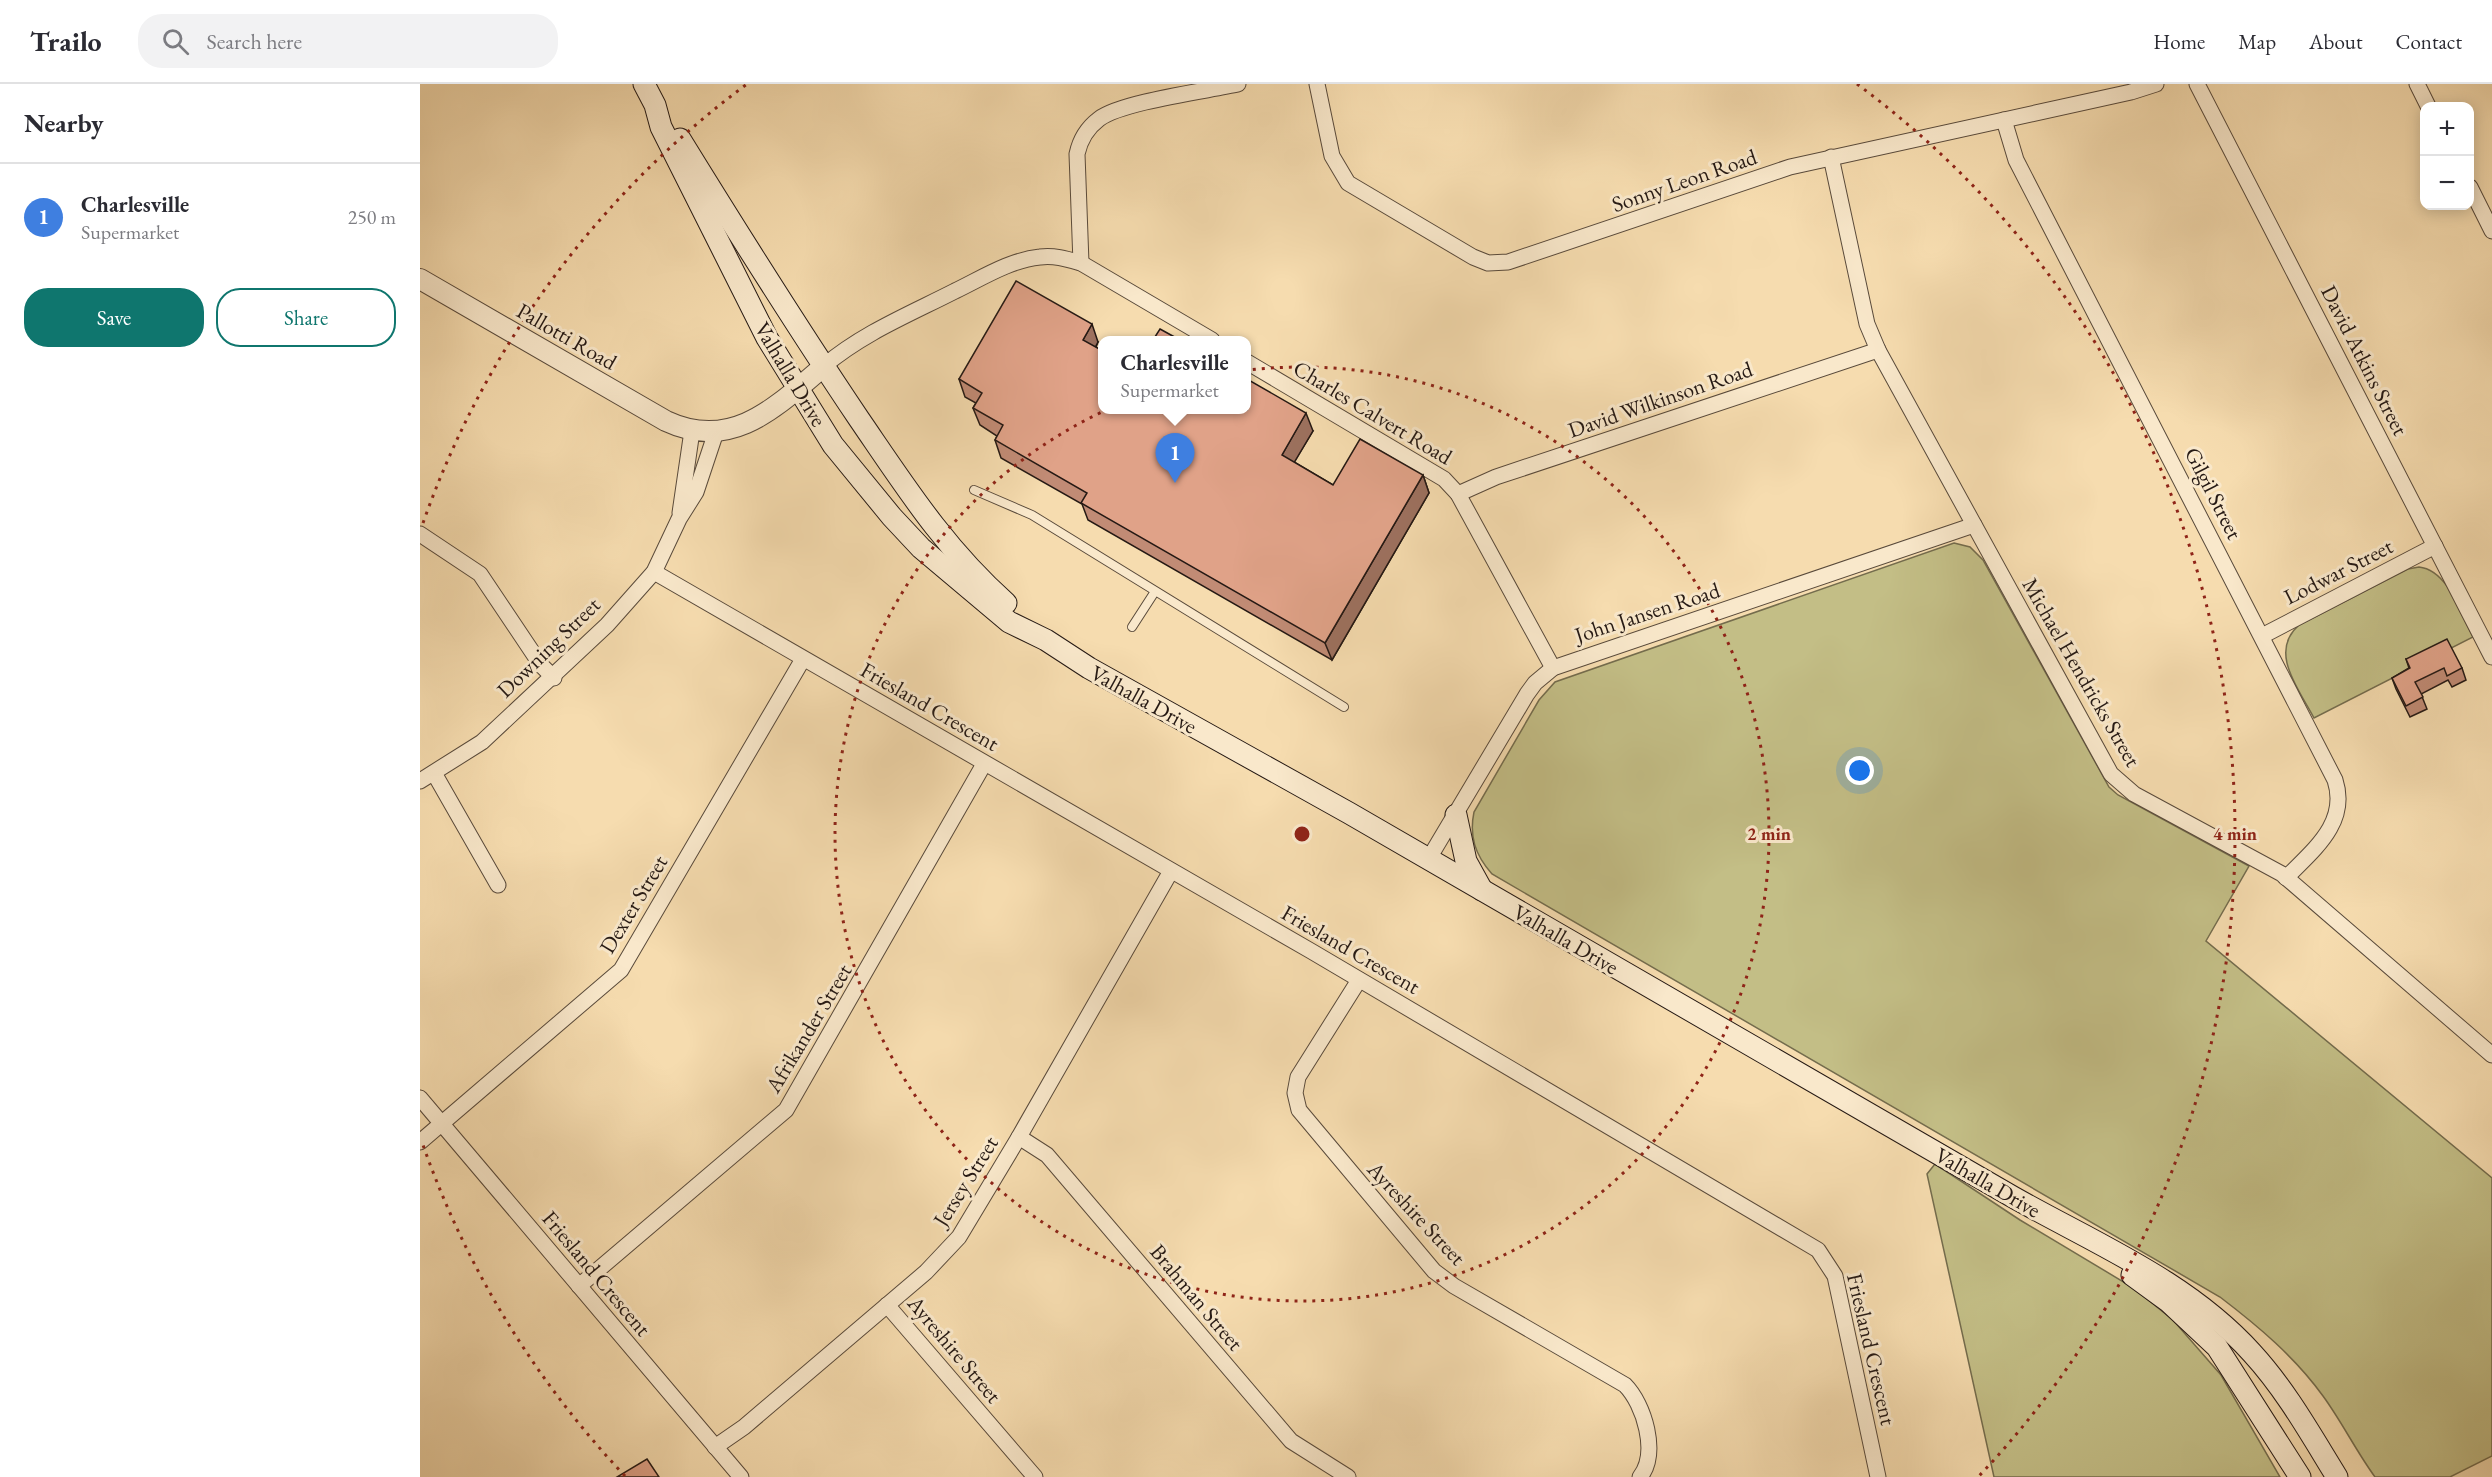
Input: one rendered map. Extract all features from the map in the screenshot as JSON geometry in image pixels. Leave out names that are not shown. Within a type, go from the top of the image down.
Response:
[{"type":"main road","name":"Valhalla Drive","points":[[644,84],[655,105],[661,128],[767,338],[839,453],[891,517],[921,548],[1009,622],[1046,640],[1089,668],[1349,813],[2087,1238],[2134,1260],[2177,1288],[2252,1353],[2277,1383],[2337,1477]]},
{"type":"main road","name":"Valhalla Drive","points":[[655,105],[670,122],[824,366],[913,500],[941,537],[988,587],[1046,640]]},
{"type":"main road","points":[[1456,815],[1466,861],[1482,891]]},
{"type":"main road","name":"Valhalla Drive","points":[[2087,1238],[2169,1302],[2217,1347],[2300,1477]]},
{"type":"street","points":[[1081,263],[1077,154],[1082,138],[1093,124],[1109,113],[1126,108],[1238,84]]},
{"type":"street","name":"Sonny Leon Road","points":[[1317,84],[1332,156],[1348,183],[1473,257],[1494,264],[1508,262],[1790,167],[2131,92],[2156,84]]},
{"type":"street","name":"David Atkins Street","points":[[2197,84],[2492,657]]},
{"type":"street","points":[[2416,84],[2426,102]]},
{"type":"street","name":"Gilgil Street","points":[[2004,120],[2016,160],[2262,636],[2339,792],[2340,806],[2336,820],[2324,837],[2286,878]]},
{"type":"street","name":"Michael Hendricks Street","points":[[1831,157],[1867,324],[1878,350],[2111,774],[2133,794],[2267,864],[2286,878],[2492,1055]]},
{"type":"street","points":[[2474,197],[2492,231]]},
{"type":"street","points":[[692,431],[716,432],[741,426],[763,416],[843,349],[872,332],[1018,262],[1049,256],[1081,263],[1205,336]]},
{"type":"street","name":"Pallotti Road","points":[[420,279],[666,421],[692,431]]},
{"type":"street","name":"David Wilkinson Road","points":[[1458,494],[1496,477],[1878,350]]},
{"type":"street","name":"Charles Calvert Road","points":[[1251,364],[1435,473],[1458,494],[1553,668]]},
{"type":"street","name":"Downing Street","points":[[679,519],[692,431]]},
{"type":"street","name":"Downing Street","points":[[420,781],[482,742],[554,678],[608,625],[654,572],[679,519],[696,492],[716,432]]},
{"type":"street","name":"John Jansen Road","points":[[1428,860],[1527,694],[1535,683],[1553,668],[1974,525]]},
{"type":"street","points":[[420,534],[480,574],[541,664],[554,678]]},
{"type":"street","name":"Lodwar Street","points":[[2262,636],[2435,546]]},
{"type":"street","name":"Friesland Crescent","points":[[654,572],[1359,980],[1818,1250],[1835,1276],[1878,1477]]},
{"type":"street","name":"Dexter Street","points":[[420,1142],[609,982],[628,961],[803,658]]},
{"type":"street","name":"Afrikander Street","points":[[579,1286],[786,1110],[984,764]]},
{"type":"street","points":[[434,773],[498,885]]},
{"type":"street","name":"Jersey Street","points":[[715,1447],[744,1426],[926,1272],[959,1237],[1171,871]]},
{"type":"street","name":"Ayreshire Street","points":[[1359,980],[1298,1077],[1295,1093],[1299,1110],[1434,1271],[1454,1286],[1625,1385],[1639,1404],[1648,1449],[1645,1471],[1640,1477]]},
{"type":"street","name":"Friesland Crescent","points":[[420,1098],[741,1477]]},
{"type":"street","name":"Brahman Street","points":[[1019,1137],[1047,1155],[1291,1441],[1348,1477]]},
{"type":"street","name":"Ayreshire Street","points":[[887,1305],[1035,1477]]},
{"type":"lane","points":[[974,490],[1032,515],[1154,593],[1344,707]]},
{"type":"lane","points":[[1132,627],[1154,593]]},
{"type":"shaded area","points":[[1954,543],[1970,547],[1983,560],[2109,787],[2118,795],[2249,866],[2206,941],[2492,1178],[2492,1456],[2450,1477],[2375,1477],[2330,1406],[2300,1368],[2262,1331],[2220,1297],[1492,874],[1481,860],[1473,837],[1474,812],[1539,700],[1555,682]]},
{"type":"shaded area","points":[[2419,567],[2429,570],[2446,584],[2473,637],[2314,718],[2289,671],[2286,647],[2290,636],[2299,625],[2408,569]]},
{"type":"shaded area","points":[[1935,1164],[2020,1220],[2132,1287],[2173,1320],[2221,1375],[2280,1477],[1994,1477],[1927,1174]]},
{"type":"building","points":[[1016,281],[1092,324],[1083,340],[1098,348],[1098,414],[1251,414],[1251,381],[1306,413],[1282,455],[1333,485],[1360,439],[1423,475],[1325,643],[1081,503],[1087,493],[995,440],[1003,425],[973,408],[982,393],[959,379]]},
{"type":"building","points":[[1160,329],[1173,336],[1156,336]]},
{"type":"building","points":[[2447,639],[2462,668],[2447,676],[2444,668],[2415,682],[2423,697],[2406,706],[2392,678],[2410,668],[2406,659]]},
{"type":"building","points":[[647,1459],[659,1477],[617,1477]]},
{"type":"place","name":"Charlesville","points":[[1175,483]]}]
